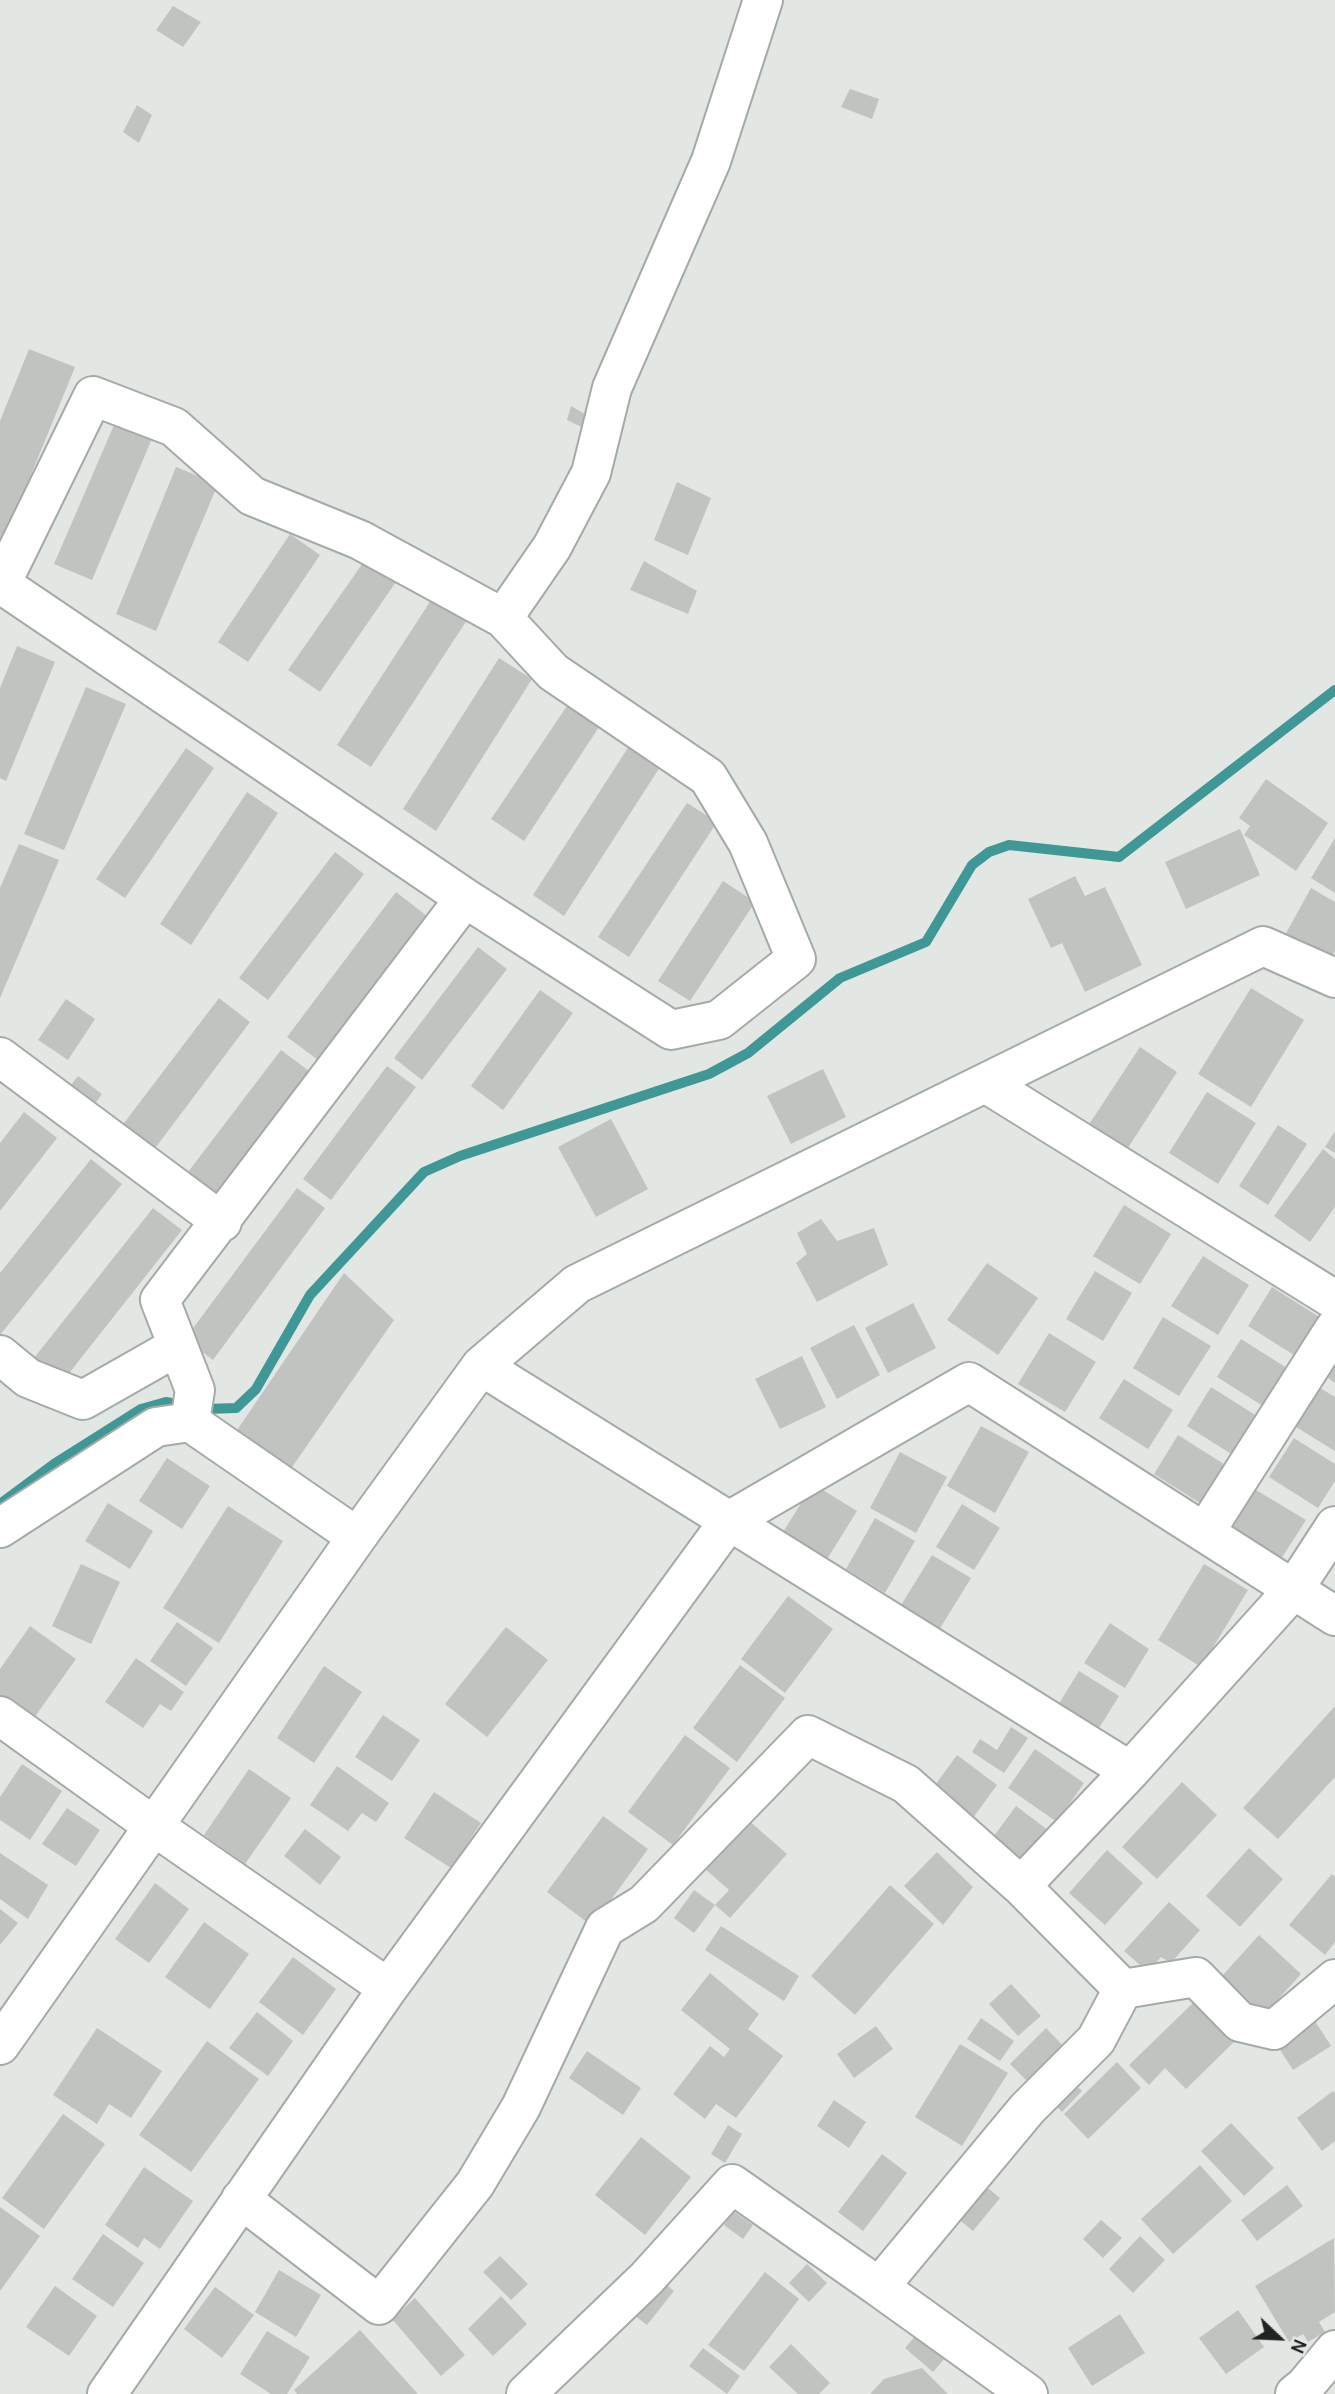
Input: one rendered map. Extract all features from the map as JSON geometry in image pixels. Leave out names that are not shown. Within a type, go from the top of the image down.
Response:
[{"type":"street","points":[[503,618],[552,547],[591,472],[612,388],[711,161],[763,0]]},
{"type":"street","points":[[93,396],[174,427],[252,496],[360,540],[503,618],[553,672],[708,777],[748,843],[796,959],[719,1020],[671,1030],[465,898],[0,584],[93,396]]},
{"type":"street","points":[[357,1537],[192,1406],[178,1346],[160,1300],[222,1222],[465,898]]},
{"type":"street","points":[[0,2045],[357,1537],[481,1366],[577,1284],[1263,946],[1335,978]]},
{"type":"street","points":[[0,1057],[222,1222]]},
{"type":"street","points":[[987,1084],[1335,1300]]},
{"type":"street","points":[[1205,1532],[1335,1328]]},
{"type":"street","points":[[0,1355],[28,1378],[83,1400],[178,1346]]},
{"type":"street","points":[[481,1366],[1130,1771]]},
{"type":"street","points":[[107,2394],[388,1988],[730,1521],[969,1382],[1335,1616]]},
{"type":"street","points":[[0,1528],[192,1406]]},
{"type":"street","points":[[1021,1886],[1130,1771],[1294,1589],[1335,1526]]},
{"type":"street","points":[[0,1716],[388,1988]]},
{"type":"street","points":[[241,2199],[379,2305],[475,2184],[521,2107],[605,1928],[644,1904],[808,1735],[906,1784],[1021,1886],[1123,1989]]},
{"type":"street","points":[[1123,1989],[1196,1977],[1240,2022],[1274,2030],[1335,1979]]},
{"type":"street","points":[[878,2287],[1027,2109],[1097,2040],[1123,1989]]},
{"type":"street","points":[[526,2394],[646,2279],[732,2185],[1028,2394]]},
{"type":"street","points":[[1295,2394],[1335,2350]]},
{"type":"building","points":[[173,6],[201,22],[183,47],[156,30]]},
{"type":"building","points":[[850,89],[879,99],[872,119],[841,107]]},
{"type":"building","points":[[137,105],[152,115],[139,143],[123,132]]},
{"type":"building","points":[[29,349],[75,367],[2,546],[0,421]]},
{"type":"building","points":[[571,406],[595,420],[590,431],[567,420]]},
{"type":"building","points":[[117,418],[154,434],[92,580],[54,564]]},
{"type":"building","points":[[176,467],[218,484],[156,631],[116,614]]},
{"type":"building","points":[[677,482],[711,498],[688,555],[654,540]]},
{"type":"building","points":[[290,534],[320,555],[248,662],[218,642]]},
{"type":"building","points":[[367,557],[398,579],[320,692],[288,670]]},
{"type":"building","points":[[644,561],[697,591],[688,614],[630,590]]},
{"type":"building","points":[[435,594],[469,617],[371,767],[337,745]]},
{"type":"building","points":[[17,646],[55,662],[6,781],[0,778],[0,688]]},
{"type":"building","points":[[499,658],[532,679],[436,831],[403,809]]},
{"type":"building","points":[[86,687],[126,704],[64,850],[24,834]]},
{"type":"building","points":[[569,703],[601,724],[524,841],[491,819]]},
{"type":"building","points":[[631,743],[662,764],[564,916],[533,895]]},
{"type":"building","points":[[186,748],[214,768],[125,898],[96,879]]},
{"type":"building","points":[[1266,779],[1328,823],[1296,871],[1244,835],[1250,826],[1239,818]]},
{"type":"building","points":[[247,792],[278,813],[191,945],[160,924]]},
{"type":"building","points":[[687,803],[717,822],[629,957],[598,937]]},
{"type":"building","points":[[1240,829],[1260,875],[1186,909],[1165,862]]},
{"type":"building","points":[[1335,838],[1335,893],[1311,878]]},
{"type":"building","points":[[19,844],[59,860],[0,998],[0,888]]},
{"type":"building","points":[[335,852],[364,874],[268,1000],[239,978]]},
{"type":"building","points":[[1075,876],[1085,896],[1105,887],[1142,965],[1085,992],[1062,943],[1051,948],[1028,899]]},
{"type":"building","points":[[723,881],[755,902],[690,1001],[658,981]]},
{"type":"building","points":[[1311,888],[1335,902],[1335,951],[1329,961],[1285,935]]},
{"type":"building","points":[[396,892],[427,916],[318,1060],[287,1037]]},
{"type":"building","points":[[478,947],[507,969],[422,1080],[394,1058]]},
{"type":"building","points":[[1251,988],[1304,1020],[1251,1107],[1198,1074]]},
{"type":"building","points":[[540,990],[573,1013],[503,1110],[471,1086]]},
{"type":"building","points":[[219,998],[250,1022],[153,1151],[121,1127]]},
{"type":"building","points":[[66,999],[95,1019],[68,1060],[38,1040]]},
{"type":"building","points":[[1140,1047],[1177,1072],[1124,1154],[1086,1129]]},
{"type":"building","points":[[281,1050],[309,1071],[213,1198],[185,1176]]},
{"type":"building","points":[[387,1066],[416,1087],[331,1200],[303,1179]]},
{"type":"building","points":[[823,1069],[846,1117],[791,1144],[767,1096]]},
{"type":"building","points":[[78,1076],[102,1094],[91,1109],[67,1090]]},
{"type":"building","points":[[1207,1092],[1256,1123],[1218,1184],[1169,1153]]},
{"type":"building","points":[[24,1112],[57,1138],[0,1211],[0,1143]]},
{"type":"building","points":[[611,1119],[648,1189],[596,1217],[558,1147]]},
{"type":"building","points":[[1278,1125],[1307,1144],[1268,1205],[1239,1186]]},
{"type":"building","points":[[1335,1131],[1335,1153],[1325,1147]]},
{"type":"building","points":[[1323,1149],[1335,1159],[1335,1207],[1310,1242],[1274,1216]]},
{"type":"building","points":[[91,1159],[122,1184],[0,1335],[0,1273]]},
{"type":"building","points":[[297,1188],[325,1208],[213,1360],[185,1339]]},
{"type":"building","points":[[1124,1205],[1171,1234],[1140,1284],[1093,1256]]},
{"type":"building","points":[[153,1208],[182,1230],[63,1381],[34,1358]]},
{"type":"building","points":[[821,1219],[837,1241],[874,1228],[888,1265],[817,1302],[796,1263],[807,1254],[797,1233]]},
{"type":"building","points":[[1203,1256],[1249,1285],[1218,1335],[1171,1306]]},
{"type":"building","points":[[987,1263],[1038,1298],[998,1355],[947,1320]]},
{"type":"building","points":[[1095,1271],[1132,1293],[1103,1341],[1066,1319]]},
{"type":"building","points":[[344,1273],[394,1320],[288,1473],[233,1436]]},
{"type":"building","points":[[1272,1287],[1321,1318],[1297,1357],[1248,1326]]},
{"type":"building","points":[[913,1303],[936,1348],[888,1373],[865,1328]]},
{"type":"building","points":[[1163,1317],[1211,1346],[1179,1396],[1133,1368]]},
{"type":"building","points":[[854,1325],[880,1375],[837,1399],[810,1348]]},
{"type":"building","points":[[1049,1333],[1096,1362],[1065,1412],[1018,1384]]},
{"type":"building","points":[[1241,1339],[1290,1370],[1266,1408],[1217,1377]]},
{"type":"building","points":[[802,1356],[826,1407],[780,1429],[755,1379]]},
{"type":"building","points":[[1335,1360],[1335,1383],[1325,1376]]},
{"type":"building","points":[[1124,1379],[1173,1410],[1148,1449],[1099,1418]]},
{"type":"building","points":[[1211,1387],[1260,1418],[1236,1457],[1187,1426]]},
{"type":"building","points":[[1320,1388],[1335,1397],[1335,1451],[1296,1427]]},
{"type":"building","points":[[981,1426],[1029,1452],[995,1513],[947,1486]]},
{"type":"building","points":[[1178,1435],[1227,1466],[1203,1505],[1154,1474]]},
{"type":"building","points":[[1294,1438],[1335,1464],[1335,1481],[1318,1508],[1269,1477]]},
{"type":"building","points":[[900,1452],[947,1477],[916,1533],[870,1508]]},
{"type":"building","points":[[167,1458],[210,1486],[182,1529],[139,1501]]},
{"type":"building","points":[[813,1484],[857,1511],[824,1564],[780,1537]]},
{"type":"building","points":[[1256,1490],[1306,1520],[1281,1559],[1232,1528]]},
{"type":"building","points":[[108,1503],[153,1531],[130,1569],[85,1541]]},
{"type":"building","points":[[962,1504],[1000,1528],[974,1570],[936,1547]]},
{"type":"building","points":[[228,1506],[283,1541],[219,1643],[163,1608]]},
{"type":"building","points":[[875,1518],[915,1541],[885,1593],[846,1569]]},
{"type":"building","points":[[932,1555],[971,1578],[939,1630],[901,1605]]},
{"type":"building","points":[[81,1564],[120,1582],[91,1644],[52,1626]]},
{"type":"building","points":[[1204,1564],[1248,1590],[1201,1667],[1158,1640]]},
{"type":"building","points":[[788,1596],[833,1629],[785,1693],[741,1659]]},
{"type":"building","points":[[177,1622],[213,1648],[186,1686],[150,1661]]},
{"type":"building","points":[[1110,1623],[1149,1649],[1125,1688],[1084,1663]]},
{"type":"building","points":[[30,1626],[76,1659],[29,1725],[0,1704],[0,1669]]},
{"type":"building","points":[[506,1627],[548,1660],[487,1737],[445,1704]]},
{"type":"building","points":[[136,1658],[184,1692],[171,1711],[160,1704],[143,1728],[105,1702]]},
{"type":"building","points":[[740,1665],[785,1698],[737,1762],[693,1728]]},
{"type":"building","points":[[324,1666],[362,1692],[314,1763],[277,1738]]},
{"type":"building","points":[[1079,1671],[1119,1696],[1094,1736],[1055,1710]]},
{"type":"building","points":[[1335,1706],[1335,1777],[1278,1839],[1243,1808]]},
{"type":"building","points":[[383,1715],[420,1740],[392,1781],[355,1757]]},
{"type":"building","points":[[1011,1727],[1028,1738],[1004,1773],[972,1752],[980,1739],[997,1750]]},
{"type":"building","points":[[685,1735],[730,1768],[673,1845],[628,1812]]},
{"type":"building","points":[[1035,1749],[1084,1783],[1057,1822],[1008,1788]]},
{"type":"building","points":[[957,1755],[997,1785],[970,1822],[930,1792]]},
{"type":"building","points":[[22,1764],[62,1791],[30,1840],[0,1820],[0,1797]]},
{"type":"building","points":[[337,1766],[389,1803],[376,1822],[362,1813],[348,1831],[310,1805]]},
{"type":"building","points":[[249,1769],[291,1798],[245,1864],[204,1835]]},
{"type":"building","points":[[1182,1782],[1217,1815],[1157,1879],[1122,1847]]},
{"type":"building","points":[[434,1792],[481,1823],[451,1868],[404,1838]]},
{"type":"building","points":[[1016,1806],[1048,1830],[1023,1864],[991,1840]]},
{"type":"building","points":[[67,1808],[100,1830],[76,1866],[42,1844]]},
{"type":"building","points":[[603,1816],[648,1849],[592,1926],[547,1892]]},
{"type":"building","points":[[747,1819],[787,1854],[730,1918],[715,1905],[729,1890],[704,1868]]},
{"type":"building","points":[[305,1829],[341,1857],[320,1885],[284,1856]]},
{"type":"building","points":[[1249,1848],[1283,1879],[1240,1927],[1206,1896]]},
{"type":"building","points":[[1107,1850],[1143,1883],[1105,1925],[1069,1893]]},
{"type":"building","points":[[937,1852],[973,1887],[943,1925],[904,1886]]},
{"type":"building","points":[[0,1853],[48,1885],[28,1919],[0,1899]]},
{"type":"building","points":[[1332,1874],[1335,1877],[1335,1942],[1325,1955],[1289,1925]]},
{"type":"building","points":[[155,1883],[189,1909],[149,1963],[115,1939]]},
{"type":"building","points":[[890,1885],[934,1924],[855,2015],[811,1976]]},
{"type":"building","points":[[694,1890],[715,1905],[694,1933],[674,1918]]},
{"type":"building","points":[[1169,1902],[1200,1930],[1171,1963],[1161,1957],[1148,1972],[1124,1951]]},
{"type":"building","points":[[0,1909],[18,1923],[0,1945]]},
{"type":"building","points":[[204,1922],[249,1954],[210,2009],[165,1977]]},
{"type":"building","points":[[721,1926],[799,1976],[784,2001],[705,1950]]},
{"type":"building","points":[[1259,1935],[1301,1974],[1264,2015],[1222,1976]]},
{"type":"building","points":[[293,1957],[336,1989],[303,2035],[259,2002]]},
{"type":"building","points":[[710,1973],[759,2014],[748,2029],[783,2056],[736,2118],[716,2104],[705,2119],[673,2094],[710,2046],[724,2057],[730,2049],[681,2010]]},
{"type":"building","points":[[1011,1984],[1041,2016],[1018,2036],[989,2004]]},
{"type":"building","points":[[1196,2000],[1236,2040],[1186,2089],[1165,2068],[1149,2085],[1129,2065]]},
{"type":"building","points":[[257,2012],[293,2041],[268,2076],[229,2048]]},
{"type":"building","points":[[981,2018],[1014,2041],[1000,2061],[967,2039]]},
{"type":"building","points":[[1313,2018],[1331,2046],[1293,2070],[1275,2042]]},
{"type":"building","points":[[876,2026],[893,2049],[854,2078],[837,2054]]},
{"type":"building","points":[[97,2028],[162,2071],[131,2118],[109,2104],[97,2124],[53,2095]]},
{"type":"building","points":[[1046,2028],[1068,2051],[1032,2086],[1010,2064]]},
{"type":"building","points":[[207,2041],[259,2079],[191,2172],[139,2135]]},
{"type":"building","points":[[960,2044],[1008,2073],[962,2146],[915,2117]]},
{"type":"building","points":[[587,2051],[641,2088],[623,2115],[569,2078]]},
{"type":"building","points":[[1117,2062],[1141,2088],[1088,2139],[1064,2114]]},
{"type":"building","points":[[1067,2077],[1082,2091],[1062,2112],[1047,2097]]},
{"type":"building","points":[[1333,2091],[1335,2141],[1322,2151],[1297,2118]]},
{"type":"building","points":[[834,2100],[866,2122],[849,2148],[817,2126]]},
{"type":"building","points":[[63,2114],[105,2144],[44,2229],[2,2198]]},
{"type":"building","points":[[1231,2123],[1274,2168],[1244,2196],[1201,2151]]},
{"type":"building","points":[[728,2125],[742,2134],[725,2163],[711,2154]]},
{"type":"building","points":[[641,2137],[691,2177],[645,2235],[595,2195]]},
{"type":"building","points":[[882,2154],[907,2173],[863,2231],[838,2212]]},
{"type":"building","points":[[1200,2165],[1232,2201],[1173,2254],[1141,2219]]},
{"type":"building","points":[[144,2167],[193,2201],[160,2249],[144,2238],[138,2248],[105,2225]]},
{"type":"building","points":[[982,2183],[1000,2198],[973,2231],[955,2216]]},
{"type":"building","points":[[1287,2185],[1303,2206],[1257,2241],[1241,2220]]},
{"type":"building","points":[[0,2207],[40,2236],[0,2291]]},
{"type":"building","points":[[733,2211],[753,2225],[743,2239],[724,2225]]},
{"type":"building","points":[[1101,2220],[1122,2238],[1103,2258],[1083,2239]]},
{"type":"building","points":[[103,2234],[144,2263],[113,2307],[72,2279]]},
{"type":"building","points":[[1140,2236],[1165,2260],[1133,2293],[1109,2269]]},
{"type":"building","points":[[1334,2238],[1335,2312],[1319,2322],[1325,2332],[1308,2342],[1303,2334],[1289,2342],[1255,2286]]},
{"type":"building","points":[[500,2256],[528,2284],[511,2300],[483,2272]]},
{"type":"building","points":[[807,2264],[827,2283],[809,2302],[789,2283]]},
{"type":"building","points":[[279,2270],[321,2295],[296,2337],[255,2312]]},
{"type":"building","points":[[765,2272],[799,2299],[744,2371],[708,2345]]},
{"type":"building","points":[[658,2278],[674,2291],[647,2325],[630,2312]]},
{"type":"building","points":[[55,2286],[97,2316],[69,2356],[26,2327]]},
{"type":"building","points":[[215,2287],[254,2315],[222,2358],[184,2329]]},
{"type":"building","points":[[501,2296],[527,2324],[493,2356],[468,2329]]},
{"type":"building","points":[[415,2298],[465,2355],[441,2376],[392,2319]]},
{"type":"building","points":[[1238,2310],[1264,2347],[1226,2374],[1199,2338]]},
{"type":"building","points":[[1120,2314],[1145,2353],[1092,2386],[1068,2348]]},
{"type":"building","points":[[360,2330],[418,2394],[297,2394],[294,2390]]},
{"type":"building","points":[[267,2331],[310,2357],[287,2394],[271,2394],[240,2374]]},
{"type":"building","points":[[917,2334],[945,2358],[933,2372],[905,2348]]},
{"type":"building","points":[[791,2344],[830,2383],[819,2394],[798,2394],[769,2367]]},
{"type":"building","points":[[703,2348],[740,2376],[727,2394],[689,2366]]},
{"type":"building","points":[[922,2368],[948,2394],[870,2394],[884,2379]]},
{"type":"waterway","points":[[0,1504],[54,1464],[141,1409],[166,1402],[206,1409],[236,1408],[256,1389],[310,1295],[424,1172],[460,1156],[709,1074],[748,1053],[840,978],[926,942],[972,865],[989,852],[1009,845],[1119,857],[1335,690]]}]
